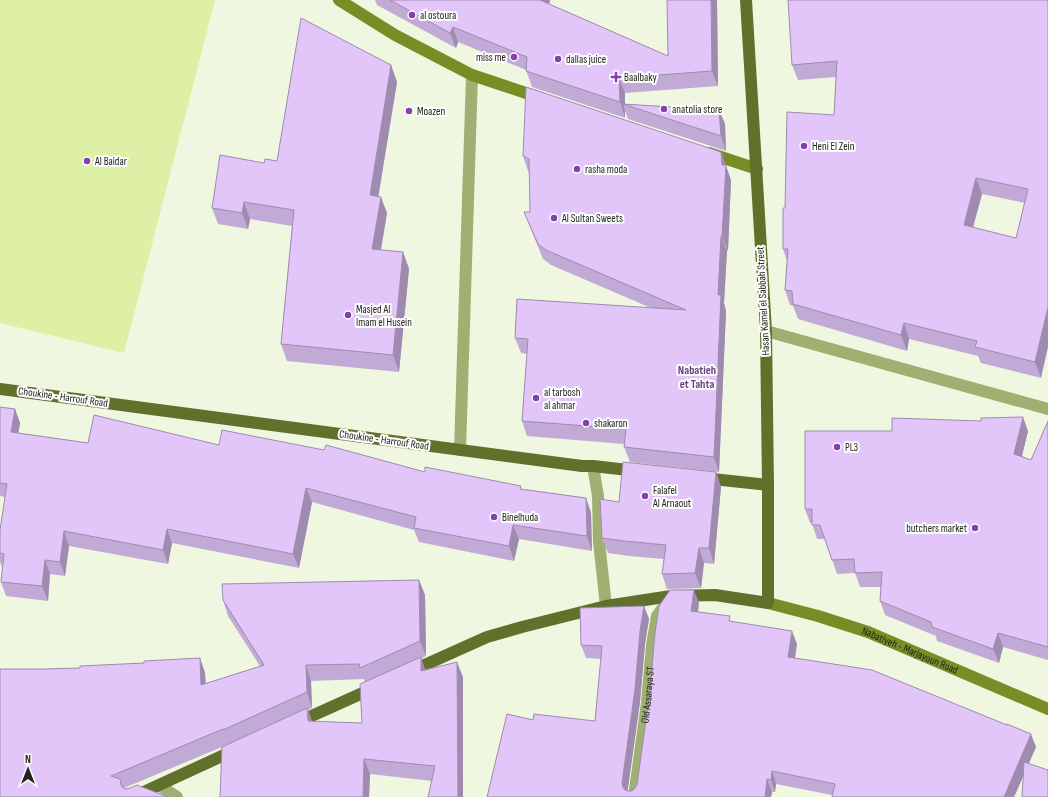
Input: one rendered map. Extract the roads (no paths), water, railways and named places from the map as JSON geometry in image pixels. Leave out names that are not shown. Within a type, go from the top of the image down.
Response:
[{"type":"main road","points":[[338,0],[395,35],[472,75],[554,102]]},
{"type":"main road","name":"Hasan Kamel el Sabbah Street","points":[[746,0],[766,331],[768,603]]},
{"type":"main road","points":[[697,149],[757,169]]},
{"type":"main road","name":"Choukine - Harrouf Road","points":[[0,389],[582,466],[649,472]]},
{"type":"main road","points":[[689,476],[768,485]]},
{"type":"main road","points":[[402,675],[487,636],[606,606],[671,596],[716,595],[768,603]]},
{"type":"main road","name":"Nabatiyeh - Marjayoun Road","points":[[768,603],[818,616],[868,632],[1048,709]]},
{"type":"main road","points":[[288,726],[388,682]]},
{"type":"main road","points":[[133,797],[245,746]]},
{"type":"street","points":[[460,450],[472,75]]},
{"type":"street","points":[[766,331],[1048,409]]},
{"type":"street","points":[[593,466],[598,496],[599,542],[606,606]]},
{"type":"street","name":"Old Assaraya ST","points":[[634,797],[647,703],[652,645],[657,616],[671,596]]},
{"type":"street","points":[[159,785],[177,797]]},
{"type":"place","name":"al ostoura","points":[[412,15]]},
{"type":"place","name":"miss me","points":[[514,57]]},
{"type":"place","name":"dallas juice","points":[[558,59]]},
{"type":"place","name":"Baalbaky","points":[[616,77]]},
{"type":"place","name":"anatolia store","points":[[664,109]]},
{"type":"place","name":"Moazen","points":[[409,111]]},
{"type":"place","name":"Heni El Zein","points":[[804,146]]},
{"type":"place","name":"Al Baidar","points":[[87,161]]},
{"type":"place","name":"rasha moda","points":[[577,169]]},
{"type":"place","name":"Al Sultan Sweets","points":[[554,218]]},
{"type":"place","name":"Masjed Al Imam el Husein","points":[[348,315]]},
{"type":"place","name":"al tarbosh al ahmar","points":[[536,398]]},
{"type":"place","name":"shakaron","points":[[586,423]]},
{"type":"place","name":"PL3","points":[[837,447]]},
{"type":"place","name":"Falafel Al Arnaout","points":[[645,496]]},
{"type":"place","name":"Binelhuda","points":[[494,517]]},
{"type":"place","name":"butchers market","points":[[975,528]]},
{"type":"district","name":"Nabatieh et Tahta","points":[[697,377]]}]
